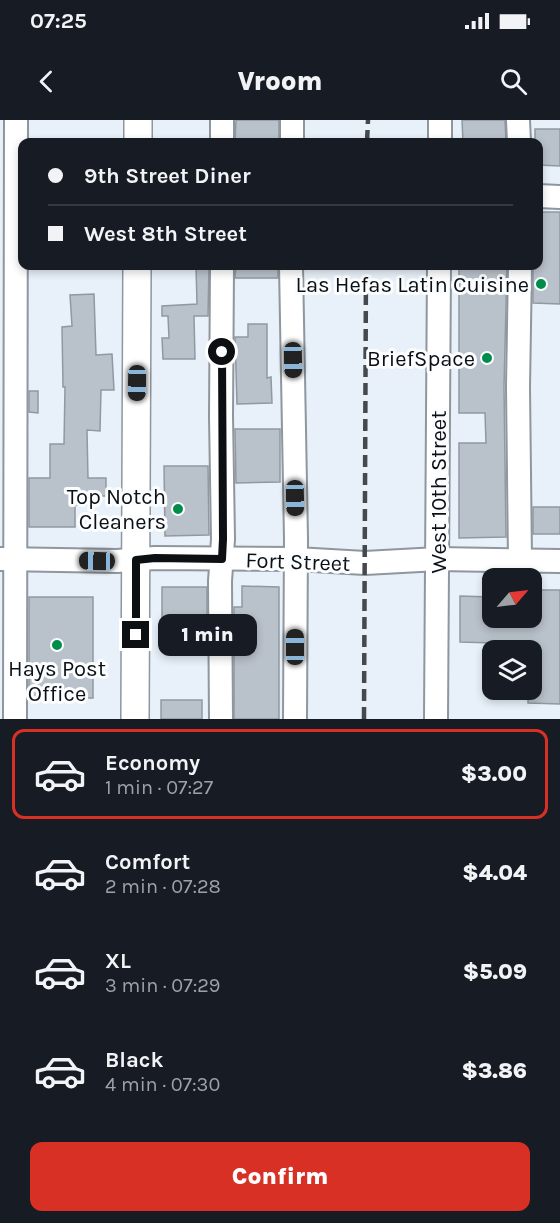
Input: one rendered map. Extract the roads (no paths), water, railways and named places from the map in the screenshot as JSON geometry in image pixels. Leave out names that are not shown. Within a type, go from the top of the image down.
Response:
[{"type":"main road","points":[[138,120],[138,138]]},
{"type":"main road","points":[[135,719],[137,270]]},
{"type":"street","points":[[15,719],[7,560],[16,120]]},
{"type":"street","points":[[222,120],[222,138]]},
{"type":"street","points":[[292,120],[292,138]]},
{"type":"street","points":[[440,120],[440,138]]},
{"type":"street","points":[[518,120],[519,138]]},
{"type":"street","points":[[543,196],[560,198]]},
{"type":"street","points":[[221,719],[222,270]]},
{"type":"street","points":[[291,270],[296,559],[295,719]]},
{"type":"street","name":"West 10th Street","points":[[436,719],[439,270]]},
{"type":"street","points":[[520,270],[518,387],[520,560]]},
{"type":"street","name":"Fort Street","points":[[7,560],[296,559],[365,563],[438,559],[560,561]]},
{"type":"railway","points":[[367,138],[368,120]]},
{"type":"railway","points":[[364,719],[366,270]]},
{"type":"place","name":"Las Hefas Latin Cuisine","points":[[541,284]]},
{"type":"place","name":"BriefSpace","points":[[487,358]]},
{"type":"place","name":"Top Notch Cleaners","points":[[178,509]]},
{"type":"place","name":"Hays Post Office","points":[[57,645]]}]
